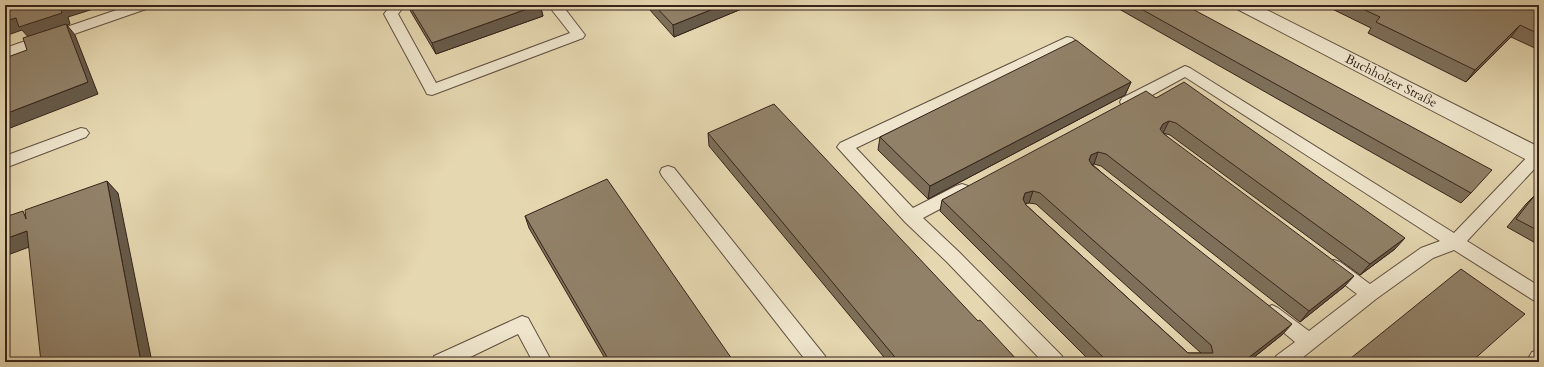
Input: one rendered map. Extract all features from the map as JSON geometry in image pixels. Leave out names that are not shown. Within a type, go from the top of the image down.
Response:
[{"type":"street","name":"Buchholzer Straße","points":[[1243,5],[1538,156]]},
{"type":"lane","points":[[5,52],[144,5]]},
{"type":"lane","points":[[398,5],[391,14],[432,90],[578,35],[556,5]]},
{"type":"lane","points":[[1055,362],[953,257],[911,217],[845,147],[1066,41],[1097,64]]},
{"type":"lane","points":[[1112,110],[1133,91],[1185,71],[1539,295]]},
{"type":"lane","points":[[5,162],[81,134]]},
{"type":"lane","points":[[1282,362],[1370,294],[1427,253],[1455,243],[1538,156]]},
{"type":"lane","points":[[668,172],[818,362]]},
{"type":"lane","points":[[911,217],[973,184]]},
{"type":"lane","points":[[1320,256],[1370,294]]},
{"type":"lane","points":[[1260,303],[1309,342]]},
{"type":"lane","points":[[441,362],[522,324],[543,362]]},
{"type":"lane","points":[[1535,362],[1539,358]]},
{"type":"building","points":[[5,5],[59,5],[62,13],[19,27],[16,18],[5,21]]},
{"type":"building","points":[[409,5],[538,5],[432,43]]},
{"type":"building","points":[[654,5],[723,5],[673,25]]},
{"type":"building","points":[[1134,5],[1185,5],[1492,170],[1471,193]]},
{"type":"building","points":[[1354,5],[1539,5],[1539,34],[1520,25],[1475,70],[1376,22],[1380,17]]},
{"type":"building","points":[[66,24],[88,82],[5,114],[5,58],[27,50],[23,38]]},
{"type":"building","points":[[1076,40],[1131,82],[930,186],[880,137]]},
{"type":"building","points":[[1184,82],[1405,238],[1370,264],[1176,123],[1169,121],[1163,124],[1160,129],[1164,134],[1354,276],[1309,311],[1106,154],[1098,152],[1091,155],[1089,160],[1092,165],[1292,324],[1243,362],[1108,362],[942,200],[1146,91],[1156,98]],"holes":[[[1033,191],[1040,193],[1211,345],[1213,353],[1188,353],[1026,205],[1023,199],[1025,193]]]},
{"type":"building","points":[[774,104],[978,321],[980,320],[1019,362],[899,362],[708,133]]},
{"type":"building","points":[[607,179],[734,362],[610,362],[525,216]]},
{"type":"building","points":[[107,181],[141,362],[41,362],[27,231],[5,239],[5,217],[23,211],[26,219],[25,210]]},
{"type":"building","points":[[1535,195],[1539,197],[1539,231],[1516,219]]},
{"type":"building","points":[[1461,269],[1525,314],[1471,362],[1346,362]]}]
